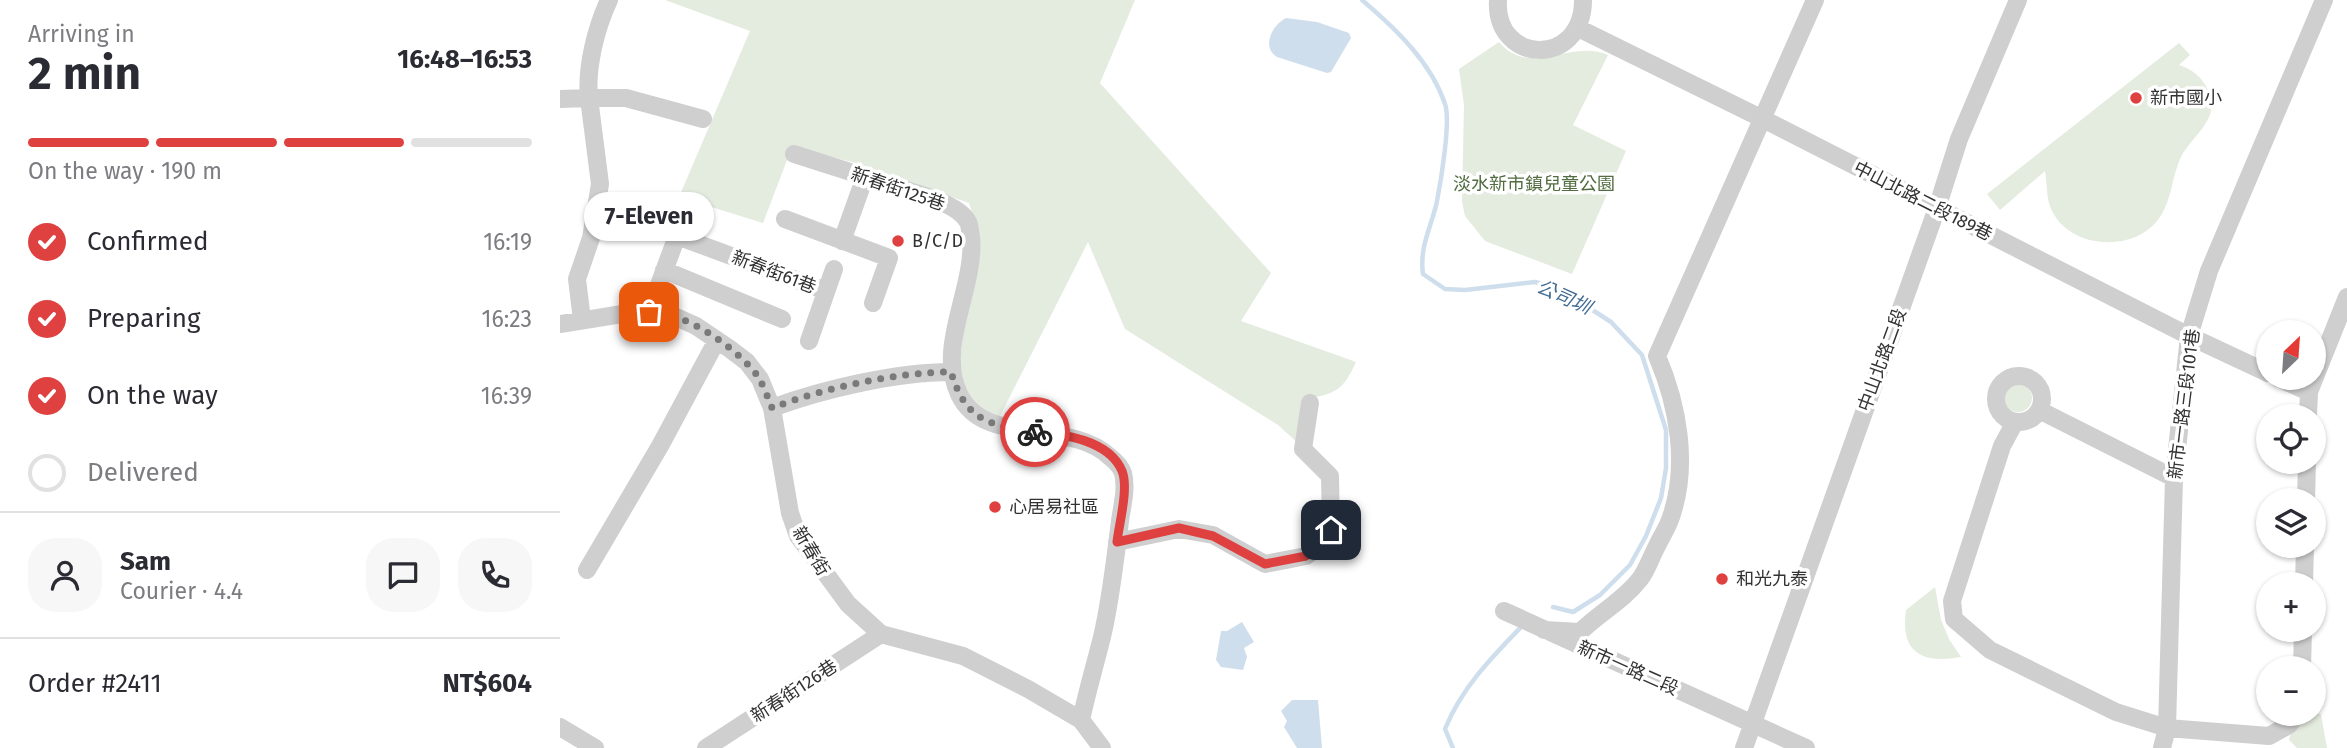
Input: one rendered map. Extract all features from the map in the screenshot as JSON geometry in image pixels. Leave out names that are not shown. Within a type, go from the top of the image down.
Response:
[{"type":"street","points":[[582,320],[577,279],[591,238],[600,184],[588,86],[594,50],[610,0]]},
{"type":"street","points":[[1497,0],[1500,24],[1508,36],[1531,49],[1545,50],[1558,47],[1570,39],[1583,14],[1583,0]]},
{"type":"street","points":[[1544,630],[1580,632],[1624,597],[1641,578],[1671,517],[1679,479],[1677,419],[1669,384],[1657,356],[1815,0]]},
{"type":"street","name":"中山北路二段","points":[[1744,748],[1937,208],[1959,139],[2018,0]]},
{"type":"street","name":"新市一路三段101巷","points":[[2162,748],[2167,728],[2174,478],[2189,336],[2209,271],[2324,0]]},
{"type":"street","name":"中山北路二段189巷","points":[[1578,28],[2256,367]]},
{"type":"street","points":[[560,99],[626,98],[703,119]]},
{"type":"street","name":"新春街125巷","points":[[794,155],[938,200],[957,210],[969,223],[972,248],[956,326],[951,372],[963,403],[980,418],[1012,428],[1074,436],[1093,444],[1122,471],[1124,486],[1102,636],[1081,720]]},
{"type":"street","points":[[842,241],[861,188]]},
{"type":"street","points":[[785,219],[889,258],[873,303]]},
{"type":"street","name":"新春街61巷","points":[[664,270],[677,236],[826,291]]},
{"type":"street","name":"新春街61巷","points":[[809,341],[834,269]]},
{"type":"street","points":[[649,312],[664,270],[782,318]]},
{"type":"street","points":[[2308,404],[2309,392],[2347,297]]},
{"type":"street","name":"新春街","points":[[560,324],[649,312],[676,317],[696,326],[747,362],[760,379],[772,408],[790,513],[798,536],[827,579],[848,604],[881,634],[963,656],[1028,689],[1081,720],[1102,748]]},
{"type":"street","points":[[587,570],[660,446],[717,340]]},
{"type":"street","points":[[772,408],[803,396],[921,372],[951,372]]},
{"type":"street","points":[[2022,377],[2036,384],[2042,396],[2039,410],[2029,420],[2015,422],[2007,419],[1997,407],[1997,392],[2007,379],[2022,377]]},
{"type":"street","points":[[2305,390],[2309,392]]},
{"type":"street","points":[[1117,542],[1179,528],[1213,536],[1265,564],[1306,556],[1319,546],[1331,530],[1330,475],[1303,449],[1310,403]]},
{"type":"street","points":[[2039,410],[2174,478]]},
{"type":"street","points":[[2015,422],[2002,446],[1952,600],[1954,619],[1990,650],[2116,712],[2167,728],[2269,736],[2287,726]]},
{"type":"street","name":"新市一路二段","points":[[1504,611],[1806,748]]},
{"type":"street","name":"新春街126巷","points":[[706,748],[881,634]]},
{"type":"street","points":[[561,730],[595,748]]},
{"type":"green space","points":[[665,0],[1135,0],[1100,83],[1271,273],[1241,321],[1356,362],[1338,389],[1307,399],[1299,444],[1278,425],[1125,329],[1088,242],[998,420],[982,411],[965,391],[960,362],[965,317],[980,240],[969,203],[856,163],[792,147],[763,223],[679,197],[750,31]]},
{"type":"green space","name":"淡水新市鎮兒童公園","points":[[1499,42],[1511,52],[1524,57],[1537,58],[1580,51],[1608,55],[1573,125],[1626,151],[1572,274],[1485,241],[1465,216],[1462,201],[1464,105],[1459,69]]},
{"type":"green space","points":[[2179,43],[2190,55],[2179,65],[2193,72],[2204,83],[2212,105],[2206,123],[2181,157],[2162,214],[2147,231],[2134,238],[2105,242],[2076,235],[2064,227],[2052,210],[2045,171],[2000,210],[1987,194]]},
{"type":"green space","points":[[2018,384],[2028,388],[2032,398],[2028,408],[2018,412],[2008,408],[2004,398],[2008,388]]},
{"type":"green space","points":[[1935,587],[1941,620],[1961,657],[1925,657],[1910,646],[1905,625],[1906,610]]},
{"type":"green space","points":[[2297,726],[2323,726],[2327,748],[2297,748],[2289,740]]},
{"type":"water","points":[[1286,18],[1317,22],[1349,33],[1351,38],[1331,72],[1277,57],[1272,53],[1270,36],[1276,26]]},
{"type":"water","points":[[1242,622],[1254,642],[1244,648],[1247,657],[1243,670],[1221,667],[1216,660],[1221,631],[1227,631]]},
{"type":"water","points":[[1292,700],[1318,700],[1322,748],[1297,748],[1284,727],[1287,721],[1281,711]]},
{"type":"waterway","name":"公司圳","points":[[1362,0],[1399,34],[1421,60],[1439,89],[1447,112],[1443,166],[1437,201],[1424,245],[1423,274],[1445,289],[1465,290],[1535,282],[1560,289],[1611,322],[1642,355],[1666,430],[1666,468],[1661,498],[1646,536],[1630,565],[1600,595],[1573,612],[1553,607]]},
{"type":"waterway","name":"公司圳","points":[[1453,748],[1445,729],[1460,699],[1490,660],[1524,624]]},
{"type":"way so far","points":[[649,312],[676,317],[696,326],[730,348],[747,362],[760,379],[772,408],[803,396],[921,372],[951,372],[963,403],[980,418],[1035,432]]},
{"type":"place","name":"新市國小","points":[[2136,98]]},
{"type":"place","name":"B/C/D","points":[[898,241]]},
{"type":"place","name":"7-Eleven","points":[[649,312]]},
{"type":"place","name":"心居易社區","points":[[995,507]]},
{"type":"place","name":"和光九泰","points":[[1722,579]]},
{"type":"route","points":[[1035,432],[1074,436],[1093,444],[1106,453],[1122,471],[1124,486],[1117,542],[1179,528],[1213,536],[1265,564],[1306,556],[1319,546],[1331,530]]}]
